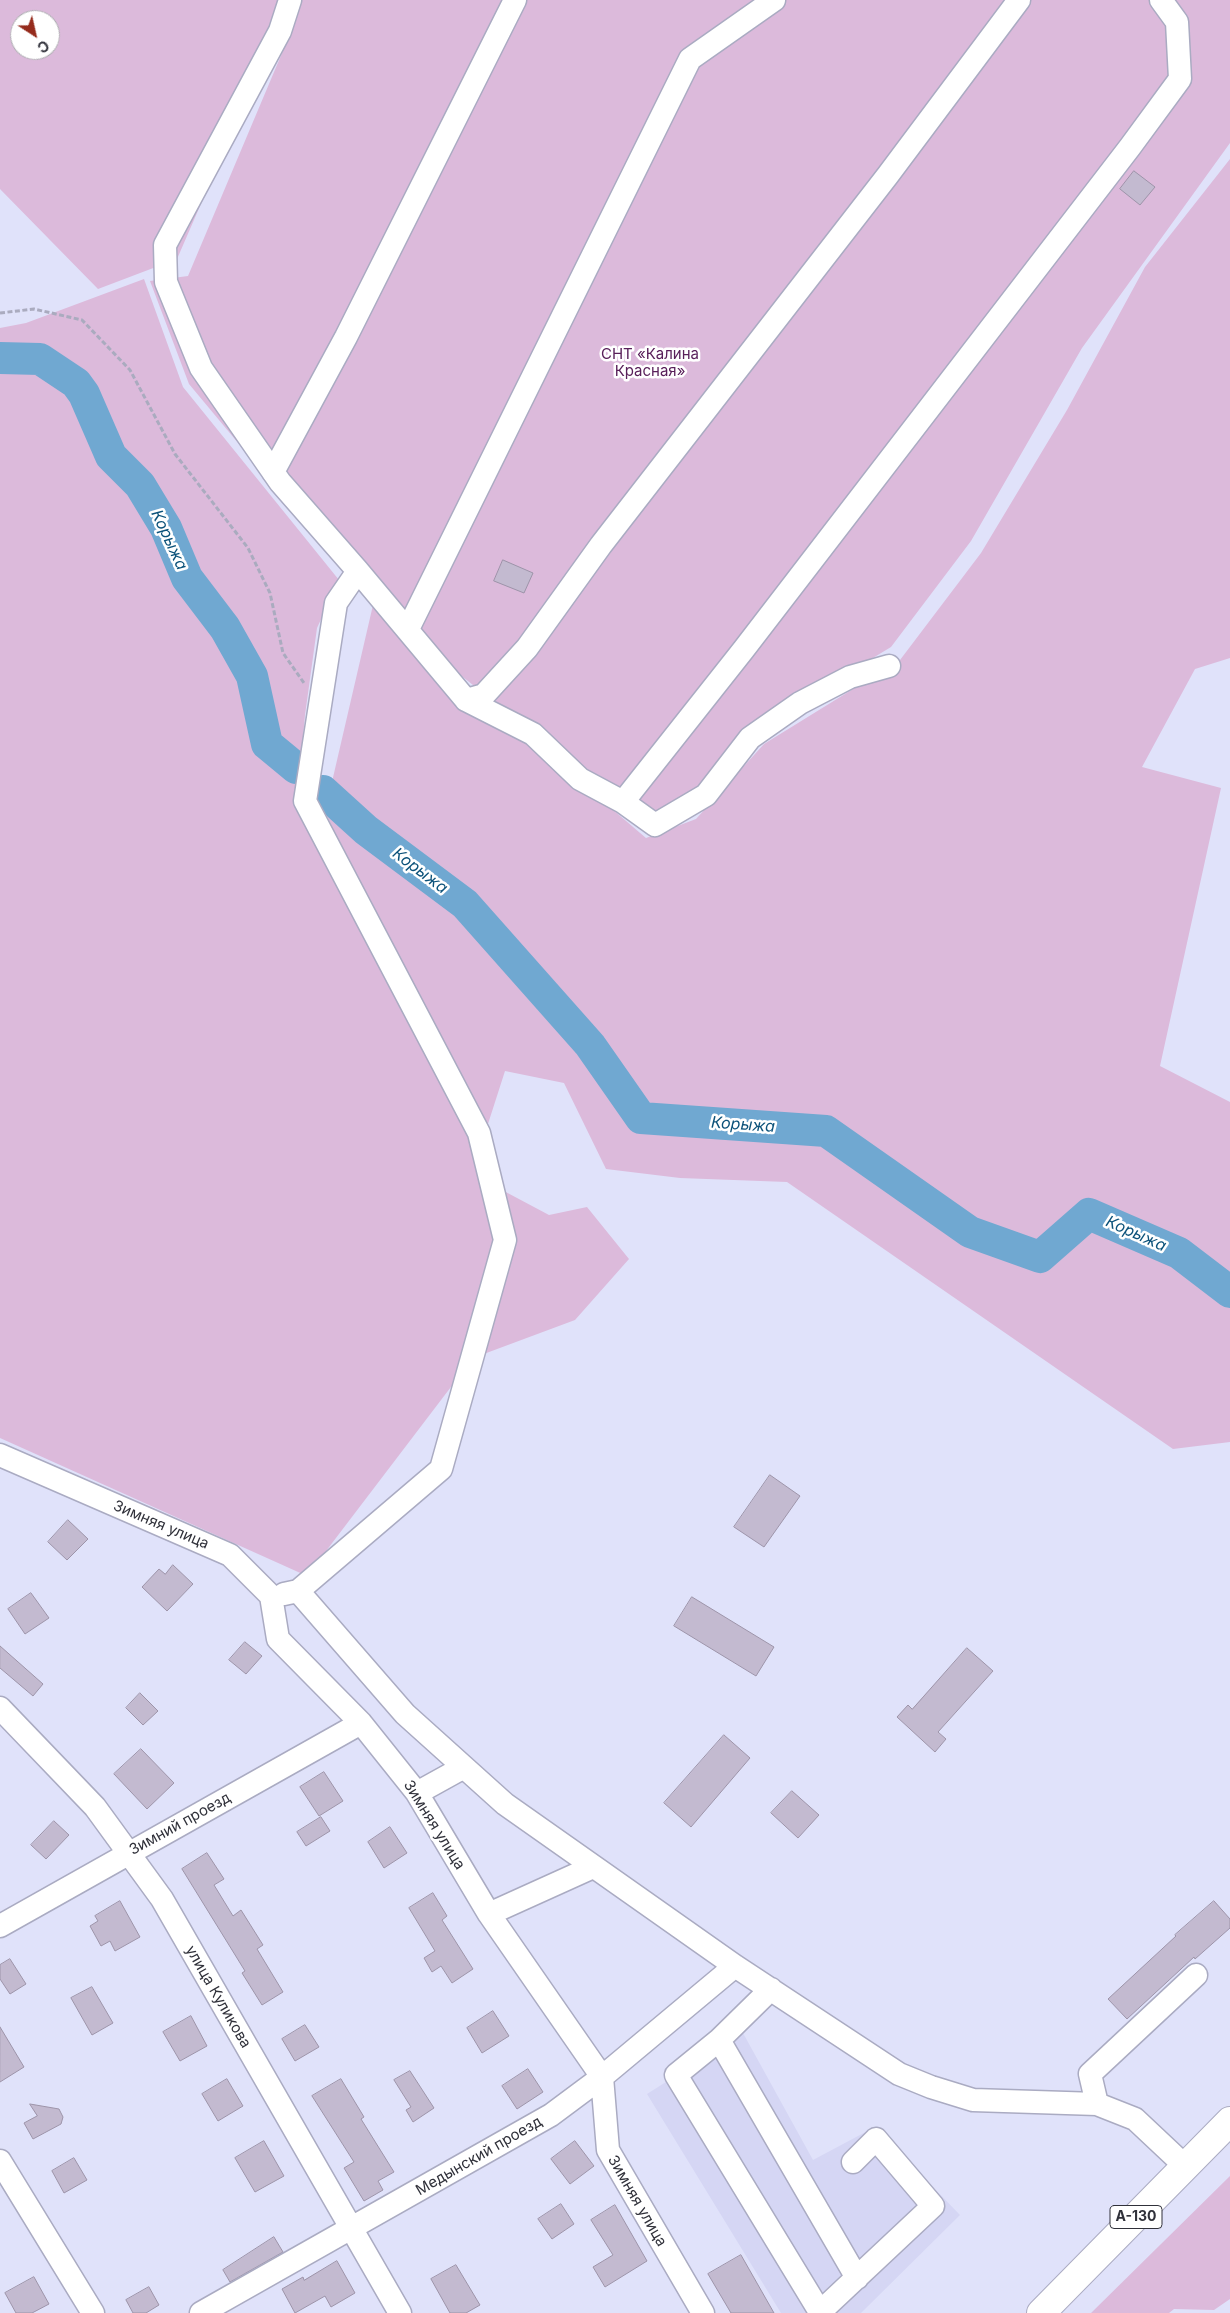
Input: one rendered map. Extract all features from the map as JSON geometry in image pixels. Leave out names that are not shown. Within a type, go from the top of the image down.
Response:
[{"type":"main road","name":"А-130","points":[[1041,2313],[1230,2121]]},
{"type":"street","points":[[290,0],[280,31],[165,245],[166,282],[201,368],[273,472],[408,629],[466,700],[533,734],[580,779],[623,802],[655,826],[706,795],[750,738],[800,703],[850,678],[889,666]]},
{"type":"street","points":[[273,472],[346,337],[515,0]]},
{"type":"street","points":[[408,629],[690,59],[774,0]]},
{"type":"street","points":[[466,700],[484,695],[527,648],[601,545],[888,175],[1019,0]]},
{"type":"street","points":[[623,802],[750,641],[1124,155],[1180,79],[1177,22],[1162,0]]},
{"type":"street","points":[[271,1596],[298,1591],[441,1469],[505,1240],[479,1133],[305,802],[336,603],[358,571]]},
{"type":"street","name":"Зимняя улица","points":[[0,1456],[230,1556],[271,1596],[278,1639],[361,1723],[417,1793],[490,1914],[602,2077],[608,2150],[703,2313]]},
{"type":"street","points":[[298,1591],[405,1714],[505,1804],[735,1966],[899,2074],[931,2087],[974,2100],[1097,2104],[1135,2119],[1185,2166]]},
{"type":"street","name":"улица Куликова","points":[[0,1708],[95,1807],[162,1900],[400,2313]]},
{"type":"street","name":"Зимний проезд","points":[[0,1926],[361,1723]]},
{"type":"street","points":[[417,1793],[464,1767]]},
{"type":"street","points":[[490,1914],[593,1867]]},
{"type":"street","name":"Медынский проезд","points":[[201,2313],[550,2115],[602,2077],[735,1966]]},
{"type":"street","points":[[1097,2104],[1090,2074],[1196,1975]]},
{"type":"street","points":[[770,1989],[719,2040],[676,2075],[820,2312],[933,2206],[876,2139],[853,2162]]},
{"type":"street","points":[[719,2040],[857,2278]]},
{"type":"street","points":[[0,2161],[93,2313]]},
{"type":"path","points":[[0,313],[34,309],[82,320],[130,370],[175,454],[248,548],[270,593],[283,653],[320,706]]},
{"type":"shaded area","points":[[743,2033],[813,2160],[875,2127],[960,2215],[861,2313],[781,2313],[647,2094]]},
{"type":"green space","points":[[0,0],[286,0],[279,24],[177,259],[98,289],[0,189]]},
{"type":"green space","name":"СНТ «Калина Красная»","points":[[300,0],[1230,0],[1230,143],[1082,348],[971,541],[891,647],[744,736],[695,810],[653,834],[515,718],[389,619],[646,838],[696,819],[764,744],[900,660],[981,553],[1067,410],[1145,267],[1230,159],[1230,658],[1195,669],[1142,767],[1221,788],[1160,1066],[1230,1102],[1230,1442],[1173,1449],[787,1182],[680,1178],[606,1169],[564,1083],[505,1071],[487,1127],[408,984],[325,812],[373,605],[189,384],[150,281],[188,276],[293,27]]},
{"type":"green space","points":[[144,279],[183,387],[339,580],[317,628],[305,715],[297,806],[352,916],[502,1190],[549,1215],[587,1207],[629,1259],[575,1320],[473,1358],[307,1576],[0,1438],[0,328],[26,323]]},
{"type":"green space","points":[[1230,2176],[1230,2299],[1214,2310],[1174,2309],[1169,2313],[1091,2313]]},
{"type":"building","points":[[1134,171],[1155,187],[1140,205],[1120,189]]},
{"type":"building","points":[[503,560],[533,573],[524,593],[494,581]]},
{"type":"building","points":[[770,1475],[800,1496],[764,1547],[734,1527]]},
{"type":"building","points":[[68,1520],[88,1539],[67,1560],[48,1542]]},
{"type":"building","points":[[173,1565],[193,1584],[167,1611],[142,1587],[159,1569],[165,1574]]},
{"type":"building","points":[[31,1593],[49,1618],[25,1634],[8,1609]]},
{"type":"building","points":[[692,1597],[774,1647],[756,1676],[674,1626]]},
{"type":"building","points":[[245,1642],[262,1656],[246,1674],[229,1660]]},
{"type":"building","points":[[0,1646],[43,1684],[33,1696],[0,1668]]},
{"type":"building","points":[[967,1648],[993,1671],[938,1732],[946,1739],[935,1752],[897,1717],[908,1705],[912,1709]]},
{"type":"building","points":[[140,1693],[158,1711],[143,1725],[126,1708]]},
{"type":"building","points":[[724,1735],[750,1758],[691,1827],[664,1803]]},
{"type":"building","points":[[141,1749],[174,1783],[147,1809],[114,1774]]},
{"type":"building","points":[[324,1772],[343,1801],[319,1816],[300,1787]]},
{"type":"building","points":[[792,1791],[819,1815],[798,1838],[771,1813]]},
{"type":"building","points":[[321,1817],[330,1831],[306,1846],[297,1832]]},
{"type":"building","points":[[54,1821],[69,1835],[46,1859],[31,1845]]},
{"type":"building","points":[[390,1827],[407,1853],[384,1868],[368,1842]]},
{"type":"building","points":[[207,1853],[224,1879],[214,1885],[233,1916],[241,1910],[263,1945],[257,1949],[283,1992],[262,2005],[242,1973],[245,1971],[182,1869]]},
{"type":"building","points":[[433,1893],[447,1916],[442,1920],[473,1969],[452,1983],[441,1966],[432,1972],[424,1958],[435,1951],[409,1908]]},
{"type":"building","points":[[120,1901],[140,1937],[115,1951],[110,1941],[101,1946],[90,1926],[98,1921],[95,1916]]},
{"type":"building","points":[[1214,1901],[1230,1919],[1230,1928],[1195,1959],[1194,1957],[1127,2019],[1108,1999],[1175,1935]]},
{"type":"building","points":[[10,1959],[26,1984],[10,1994],[0,1979],[0,1965]]},
{"type":"building","points":[[92,1987],[113,2023],[92,2035],[71,1998]]},
{"type":"building","points":[[493,2011],[509,2036],[482,2053],[467,2028]]},
{"type":"building","points":[[191,2016],[207,2046],[180,2061],[163,2032]]},
{"type":"building","points":[[305,2025],[319,2047],[295,2061],[282,2039]]},
{"type":"building","points":[[0,2027],[24,2067],[0,2082]]},
{"type":"building","points":[[528,2069],[543,2092],[517,2109],[502,2086]]},
{"type":"building","points":[[410,2071],[434,2108],[413,2122],[406,2110],[411,2107],[394,2080]]},
{"type":"building","points":[[227,2079],[243,2106],[218,2121],[202,2094]]},
{"type":"building","points":[[341,2079],[364,2117],[361,2119],[394,2172],[378,2181],[383,2190],[364,2201],[344,2168],[354,2162],[312,2096]]},
{"type":"building","points":[[30,2104],[59,2109],[63,2117],[61,2124],[33,2139],[24,2123],[37,2116]]},
{"type":"building","points":[[264,2141],[284,2176],[255,2192],[235,2158]]},
{"type":"building","points":[[575,2141],[594,2166],[570,2184],[551,2159]]},
{"type":"building","points":[[74,2158],[87,2180],[64,2193],[52,2171]]},
{"type":"building","points":[[561,2204],[574,2224],[552,2239],[538,2219]]},
{"type":"building","points":[[615,2205],[647,2261],[605,2287],[593,2267],[613,2255],[591,2220]]},
{"type":"building","points":[[274,2237],[283,2252],[230,2282],[223,2270]]},
{"type":"building","points":[[741,2255],[774,2313],[731,2313],[708,2274]]},
{"type":"building","points":[[337,2261],[355,2293],[331,2307],[325,2296],[295,2313],[282,2289],[303,2277],[304,2280]]},
{"type":"building","points":[[456,2265],[480,2305],[466,2313],[450,2313],[431,2279]]},
{"type":"building","points":[[34,2277],[49,2304],[32,2313],[16,2313],[5,2293]]},
{"type":"building","points":[[149,2287],[159,2305],[146,2313],[133,2313],[126,2300]]},
{"type":"waterway","name":"Корыжа","points":[[0,358],[40,359],[76,383],[84,394],[111,456],[140,485],[166,528],[187,578],[225,628],[252,676],[267,744],[296,768]]},
{"type":"waterway","name":"Корыжа","points":[[323,791],[366,830],[465,904],[590,1045],[641,1118],[826,1131],[970,1232],[1040,1257],[1089,1214],[1179,1253],[1230,1292]]}]
